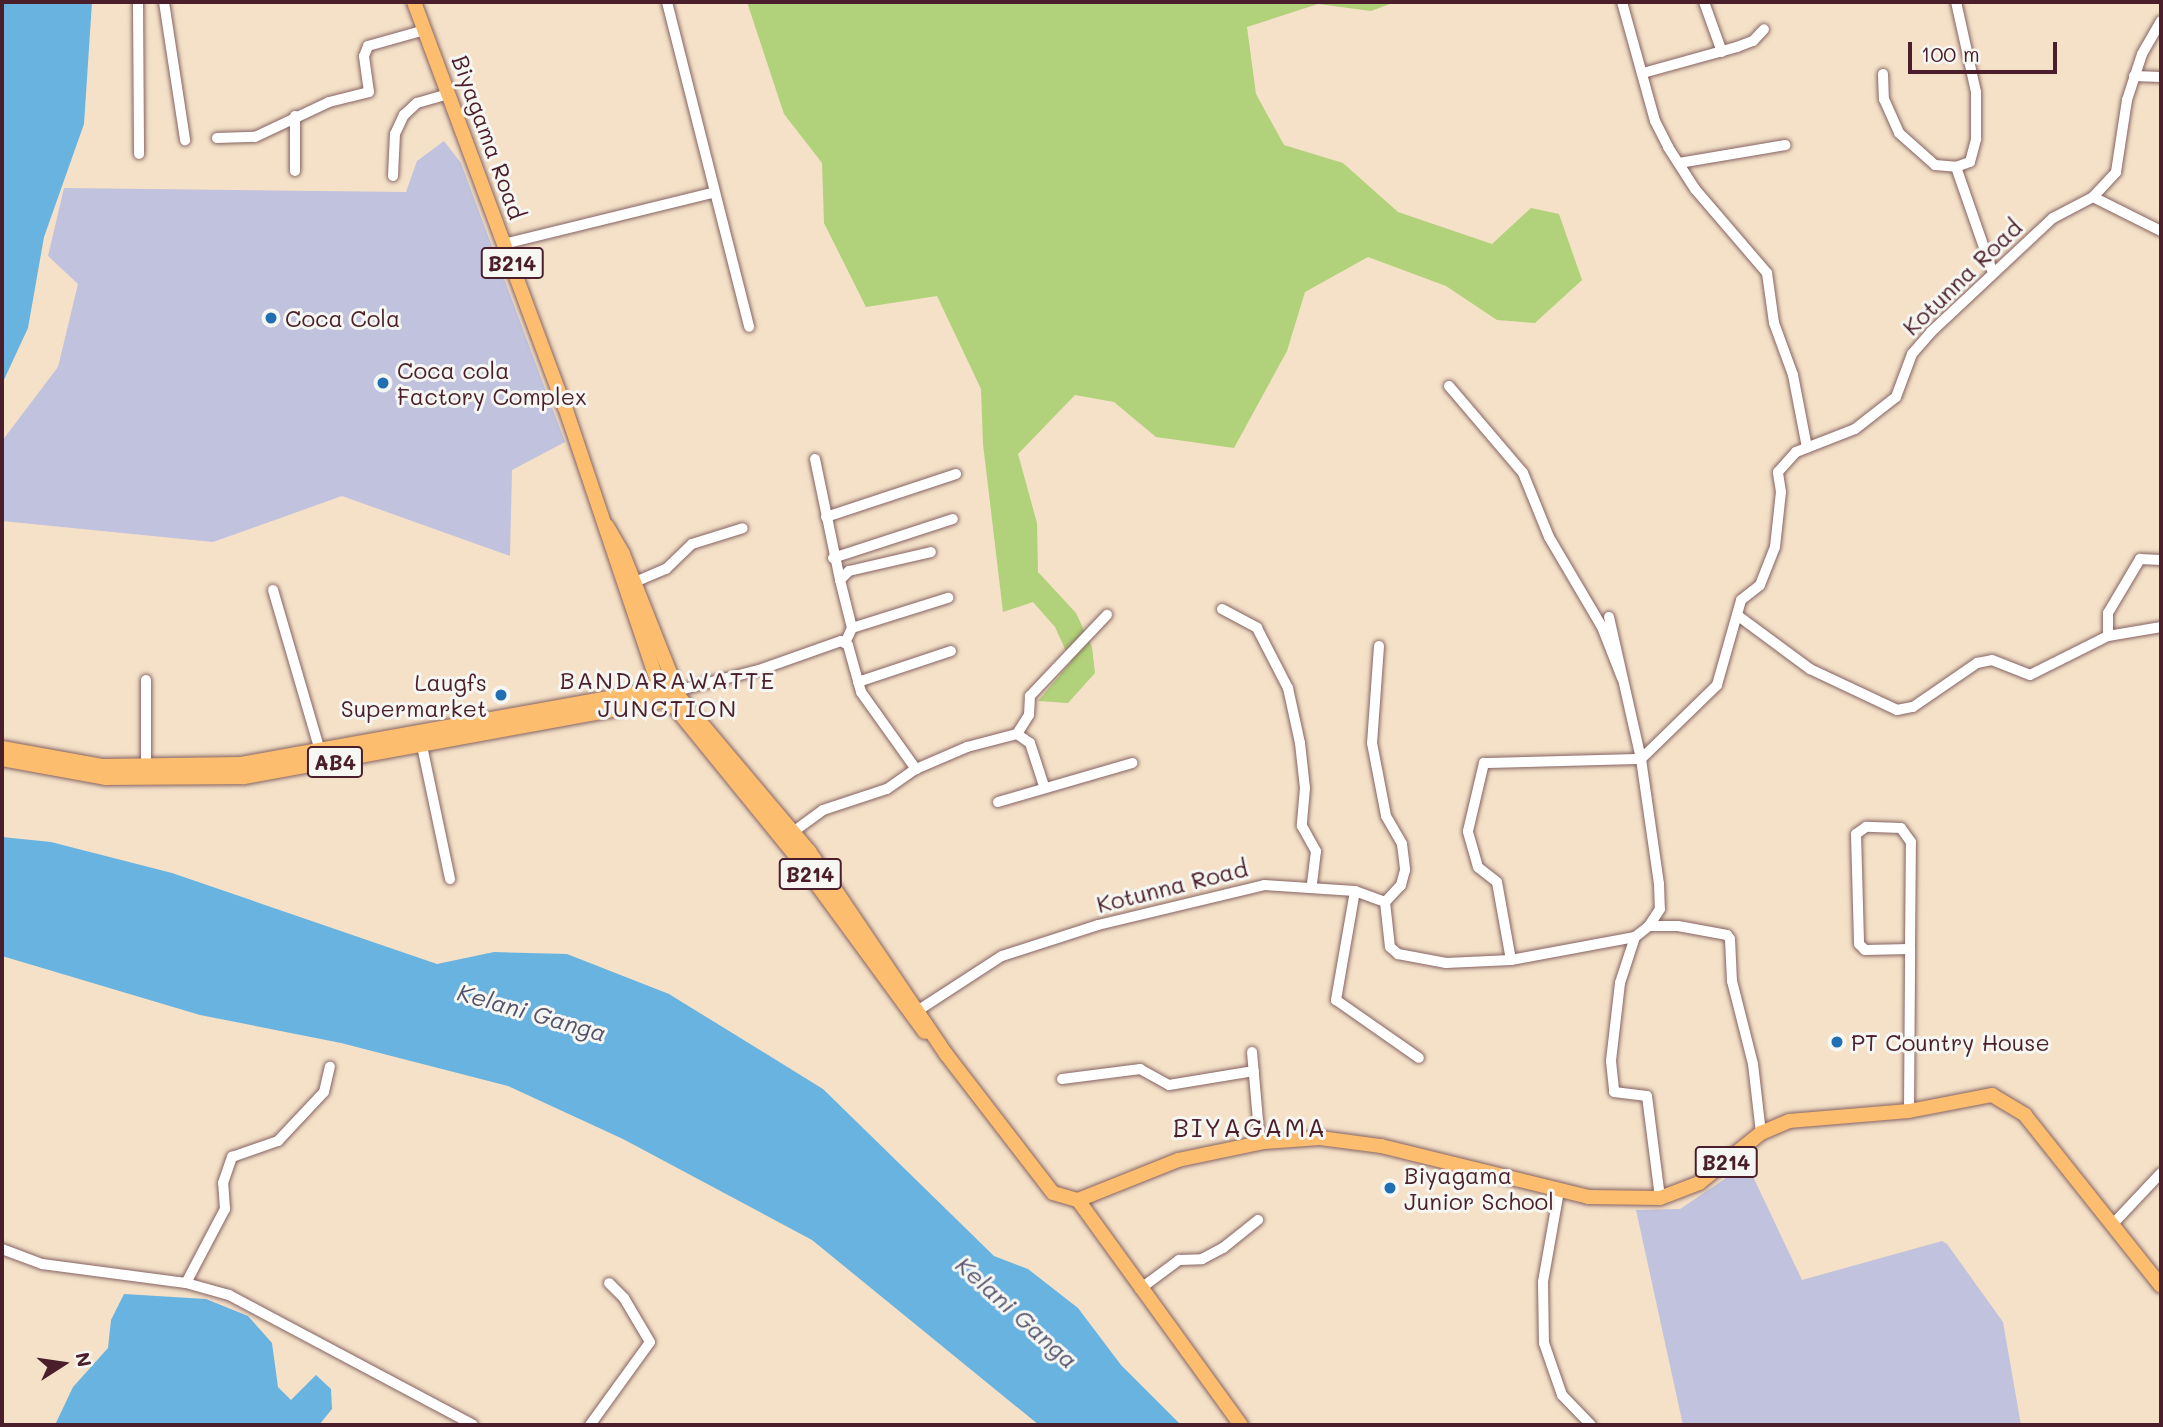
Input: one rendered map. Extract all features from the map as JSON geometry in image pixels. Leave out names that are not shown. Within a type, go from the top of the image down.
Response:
[{"type":"main road","name":"Biyagama Road","points":[[414,2],[671,693]]},
{"type":"main road","name":"Biyagama Road","points":[[607,526],[635,582],[671,693]]},
{"type":"main road","name":"AB4","points":[[2,748],[146,773],[244,776],[671,693]]},
{"type":"main road","name":"B214","points":[[671,693],[788,836],[914,1013],[1038,1179],[1053,1193],[1078,1200],[1178,1160],[1260,1143],[1320,1138],[1353,1141],[1559,1191],[1615,1199],[1660,1198],[1699,1183],[1761,1133],[1803,1119],[1909,1111],[1985,1094],[2000,1098],[2025,1115],[2161,1286]]},
{"type":"main road","name":"AB4","points":[[2,759],[82,776],[232,765],[320,751],[421,740]]},
{"type":"main road","points":[[1078,1200],[1241,1425]]},
{"type":"street","points":[[138,2],[139,154]]},
{"type":"street","points":[[164,2],[185,140]]},
{"type":"street","points":[[667,2],[749,327]]},
{"type":"street","points":[[1622,2],[1655,121],[1695,189],[1767,273],[1774,323],[1793,375],[1807,448]]},
{"type":"street","points":[[1704,2],[1722,51]]},
{"type":"street","points":[[1883,74],[1884,99],[1899,133],[1935,165],[1956,167],[1970,162],[1976,139],[1976,92],[1956,2]]},
{"type":"street","name":"Kotunna Road","points":[[1641,759],[1717,685],[1741,600],[1760,585],[1775,547],[1781,492],[1778,472],[1785,461],[1807,448],[1855,429],[1896,397],[1912,354],[2053,218],[2093,197],[2116,172],[2134,76],[2161,21]]},
{"type":"street","points":[[1643,74],[1753,41],[1764,29]]},
{"type":"street","points":[[217,138],[255,137],[295,116],[369,92],[364,56],[368,46],[425,30]]},
{"type":"street","points":[[2134,76],[2161,77]]},
{"type":"street","points":[[393,176],[395,134],[404,115],[417,103],[449,94]]},
{"type":"street","points":[[295,116],[295,171]]},
{"type":"street","points":[[1679,163],[1785,145]]},
{"type":"street","points":[[1956,167],[1993,273]]},
{"type":"street","points":[[505,244],[715,192]]},
{"type":"street","points":[[2093,197],[2161,231]]},
{"type":"street","points":[[1449,386],[1523,472],[1549,537],[1602,627],[1618,673],[1625,681]]},
{"type":"street","points":[[815,459],[834,558],[852,628],[845,643],[858,681],[882,725],[916,769]]},
{"type":"street","points":[[826,517],[956,474]]},
{"type":"street","points":[[834,558],[953,519]]},
{"type":"street","points":[[635,582],[666,569],[692,544],[743,528]]},
{"type":"street","points":[[840,580],[849,571],[931,552]]},
{"type":"street","points":[[2108,636],[2108,613],[2140,559],[2161,560]]},
{"type":"street","points":[[273,590],[320,751]]},
{"type":"street","points":[[852,628],[947,598]]},
{"type":"street","points":[[1222,608],[1257,628],[1288,688],[1300,743],[1305,788],[1302,826],[1316,851],[1312,887]]},
{"type":"street","points":[[788,836],[822,810],[887,789],[916,769],[967,747],[1017,734],[1030,715],[1030,696],[1107,615]]},
{"type":"street","points":[[1737,615],[1810,669],[1897,710],[1913,707],[1977,663],[1992,660],[2030,675],[2108,636],[2161,628]]},
{"type":"street","points":[[1379,646],[1372,743],[1386,816],[1402,844],[1405,870],[1401,885],[1385,902],[1390,947],[1398,954],[1446,963],[1511,960],[1635,937],[1649,926],[1660,909],[1641,759],[1609,617]]},
{"type":"street","points":[[671,693],[845,643]]},
{"type":"street","points":[[858,681],[951,650]]},
{"type":"street","points":[[146,680],[146,773]]},
{"type":"street","points":[[1017,734],[1030,743],[1044,786]]},
{"type":"street","points":[[421,740],[450,879]]},
{"type":"street","points":[[1511,960],[1497,882],[1478,867],[1468,831],[1485,763],[1641,759]]},
{"type":"street","points":[[998,802],[1044,786],[1132,763]]},
{"type":"street","points":[[1909,1111],[1911,842],[1901,828],[1866,827],[1856,834],[1859,944],[1865,950],[1910,949]]},
{"type":"street","name":"Kotunna Road","points":[[914,1013],[981,966],[1042,942],[1237,889],[1312,887],[1354,891],[1385,902]]},
{"type":"street","points":[[1354,891],[1336,1000],[1419,1058]]},
{"type":"street","points":[[1649,926],[1678,926],[1730,939],[1732,981],[1753,1064],[1761,1133]]},
{"type":"street","points":[[1635,937],[1620,983],[1611,1061],[1614,1092],[1647,1097],[1660,1198]]},
{"type":"street","points":[[1252,1052],[1260,1143]]},
{"type":"street","points":[[186,1283],[225,1209],[223,1182],[232,1157],[278,1141],[324,1092],[330,1067]]},
{"type":"street","points":[[1062,1079],[1140,1069],[1169,1085],[1254,1071]]},
{"type":"street","points":[[2112,1224],[2161,1173]]},
{"type":"street","points":[[1559,1191],[1543,1282],[1544,1343],[1562,1395],[1591,1425]]},
{"type":"street","points":[[1140,1289],[1179,1260],[1202,1259],[1223,1248],[1258,1220]]},
{"type":"street","points":[[2,1249],[42,1264],[186,1283],[241,1301],[473,1425]]},
{"type":"street","points":[[590,1425],[648,1350],[650,1342],[624,1298],[609,1283]]},
{"type":"shaded area","points":[[444,141],[461,163],[565,442],[512,470],[510,556],[342,496],[213,542],[2,521],[2,441],[58,367],[78,284],[48,256],[64,188],[406,192],[417,161]]},
{"type":"shaded area","points":[[1747,1164],[1802,1280],[1942,1241],[1947,1244],[2003,1322],[2021,1425],[1683,1425],[1636,1210],[1680,1209]]},
{"type":"green space","points":[[747,2],[1395,2],[1371,11],[1318,4],[1247,27],[1256,94],[1284,145],[1343,163],[1398,212],[1492,244],[1531,208],[1559,214],[1582,280],[1535,323],[1497,320],[1446,286],[1368,257],[1305,292],[1287,351],[1234,448],[1156,437],[1114,402],[1075,395],[1018,454],[1037,523],[1038,572],[1076,613],[1092,647],[1095,673],[1068,703],[1038,701],[1071,662],[1055,627],[1033,602],[1003,612],[983,444],[981,389],[937,296],[866,307],[824,223],[822,163],[784,114]]},
{"type":"water","points":[[2,2],[92,2],[84,124],[44,237],[28,328],[2,384]]},
{"type":"water","name":"Kelani Ganga","points":[[2,837],[51,842],[172,873],[437,964],[494,952],[567,954],[669,994],[823,1089],[994,1256],[1028,1269],[1078,1308],[1121,1365],[1181,1425],[1039,1425],[812,1240],[623,1139],[508,1086],[341,1043],[200,1015],[2,956]]},
{"type":"water","points":[[124,1294],[206,1299],[248,1316],[272,1343],[278,1387],[291,1400],[316,1375],[331,1389],[332,1409],[319,1425],[55,1425],[73,1387],[108,1348],[111,1320]]},
{"type":"place","name":"Coca Cola","points":[[271,318]]},
{"type":"place","name":"Coca cola Factory Complex","points":[[383,383]]},
{"type":"place","name":"Laugfs Supermarket","points":[[501,695]]},
{"type":"place","name":"PT Country House","points":[[1837,1042]]},
{"type":"place","name":"Biyagama Junior School","points":[[1390,1188]]},
{"type":"district","name":"BANDARAWATTE JUNCTION","points":[[668,694]]},
{"type":"district","name":"BIYAGAMA","points":[[1250,1128]]}]
